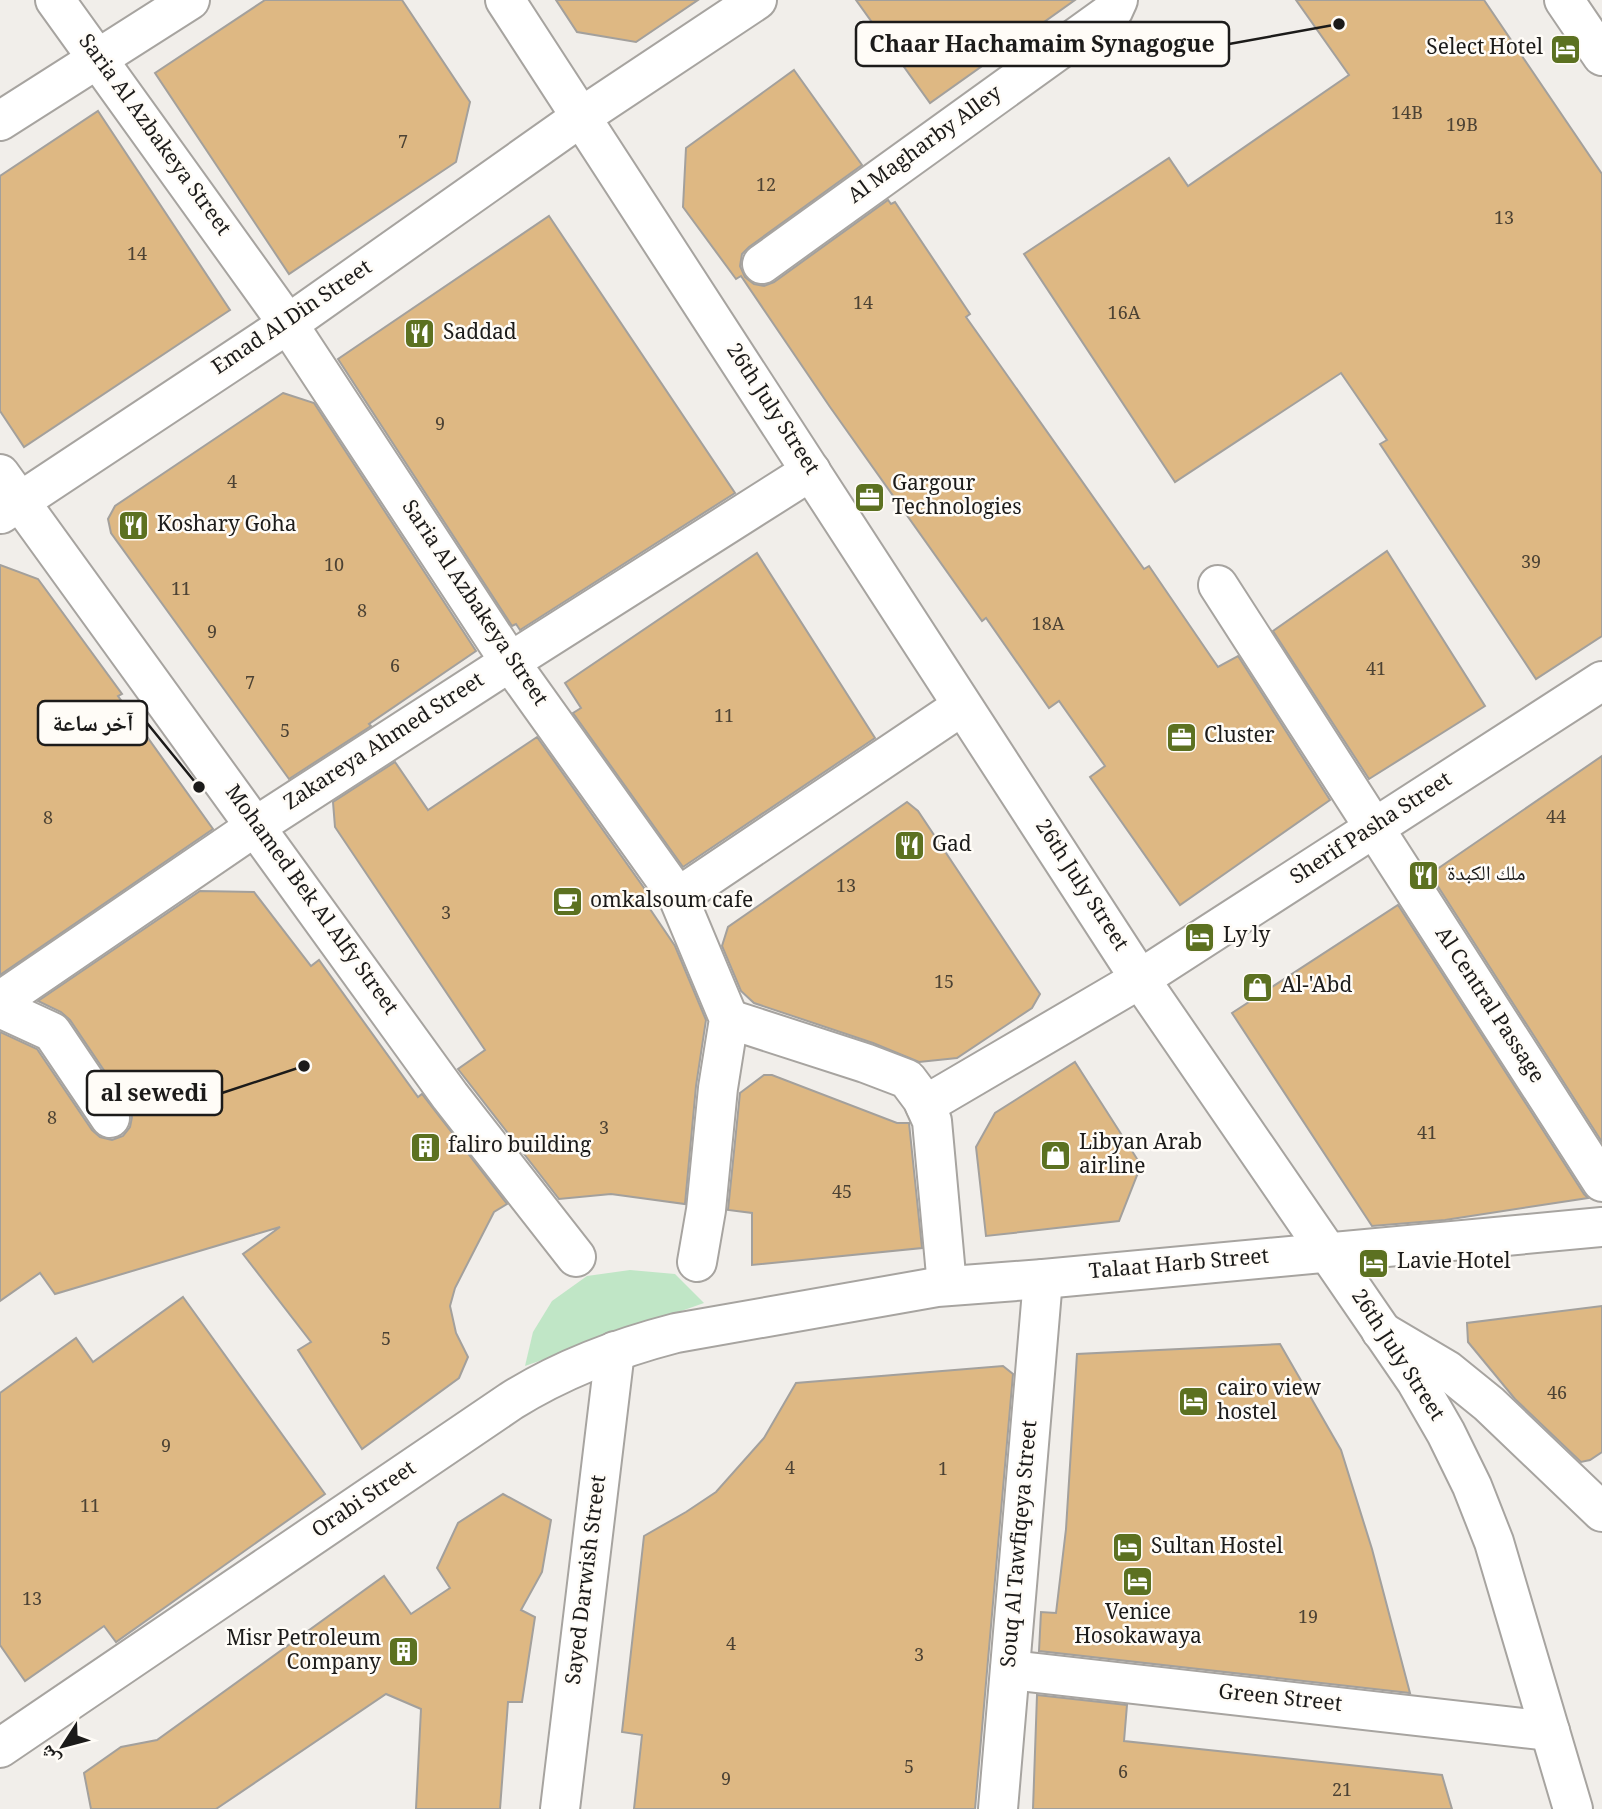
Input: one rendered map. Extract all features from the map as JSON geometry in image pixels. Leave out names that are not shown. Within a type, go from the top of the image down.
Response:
[{"type":"street","name":"Saria Al Azbakeya Street","points":[[55,0],[288,324],[510,662],[678,897],[729,1019]]},
{"type":"street","points":[[0,121],[190,0]]},
{"type":"street","name":"26th July Street","points":[[505,0],[1140,979],[1416,1381],[1472,1486],[1494,1542],[1573,1809]]},
{"type":"street","name":"Emad Al Din Street","points":[[7,496],[288,324],[581,117],[757,0]]},
{"type":"street","name":"Al Magharby Alley","points":[[762,264],[1112,11],[1118,0]]},
{"type":"street","points":[[1564,0],[1602,56]]},
{"type":"street","name":"Zakareya Ahmed Street","points":[[0,1001],[256,826],[811,471]]},
{"type":"street","name":"Mohamed Bek Al Alfy Street","points":[[7,496],[256,826],[450,1096],[576,1257]]},
{"type":"street","name":"Al Central Passage","points":[[1217,585],[1602,1182]]},
{"type":"street","name":"Sherif Pasha Street","points":[[925,1105],[1140,979],[1602,681]]},
{"type":"street","points":[[678,897],[962,705]]},
{"type":"street","points":[[0,1008],[52,1032],[110,1118]]},
{"type":"street","points":[[697,1262],[729,1019],[907,1079],[925,1105],[932,1121],[947,1286]]},
{"type":"street","name":"Talaat Harb Street","points":[[759,1320],[947,1286],[1602,1227]]},
{"type":"street","name":"Souq Al Tawfiqeya Street","points":[[999,1809],[1043,1279]]},
{"type":"street","name":"Orabi Street","points":[[0,1748],[542,1382],[615,1351],[676,1333],[759,1320]]},
{"type":"street","points":[[1381,1331],[1447,1370],[1489,1404],[1602,1512]]},
{"type":"street","name":"Sayed Darwish Street","points":[[560,1809],[615,1351]]},
{"type":"street","name":"Green Street","points":[[1010,1670],[1550,1731]]},
{"type":"green space","points":[[630,1270],[675,1274],[704,1303],[525,1366],[533,1332],[552,1301],[587,1276]]},
{"type":"building","points":[[265,0],[402,0],[470,102],[456,162],[289,274],[155,73]]},
{"type":"building","points":[[556,0],[698,0],[636,42],[577,32]]},
{"type":"building","points":[[856,0],[1075,0],[930,103]]},
{"type":"building","points":[[1296,0],[1484,0],[1602,174],[1602,636],[1536,679],[1380,444],[1387,440],[1341,373],[1175,482],[1024,254],[1169,158],[1188,186],[1349,75]]},
{"type":"building","points":[[794,70],[862,165],[749,247],[742,254],[740,266],[745,277],[754,284],[764,286],[774,282],[888,200],[891,204],[895,202],[970,314],[966,317],[1144,569],[1149,566],[1218,667],[1238,656],[1330,800],[1180,905],[1090,777],[1105,766],[1059,701],[1049,708],[986,618],[982,621],[741,276],[736,279],[683,207],[686,148]]},
{"type":"building","points":[[98,111],[230,310],[24,447],[0,411],[0,176]]},
{"type":"building","points":[[549,216],[735,493],[520,630],[516,624],[512,626],[338,359]]},
{"type":"building","points":[[283,393],[314,403],[476,651],[369,724],[371,726],[289,779],[111,533],[108,519],[115,506]]},
{"type":"building","points":[[1387,551],[1485,706],[1369,779],[1273,631]]},
{"type":"building","points":[[757,553],[875,738],[683,867],[573,713],[581,708],[565,683]]},
{"type":"building","points":[[0,565],[38,579],[122,694],[118,696],[213,829],[0,975]]},
{"type":"building","points":[[537,737],[654,902],[648,906],[675,946],[706,1020],[696,1086],[685,1204],[611,1194],[559,1199],[458,1069],[485,1050],[335,827],[333,802],[395,762],[428,810]]},
{"type":"building","points":[[1602,756],[1602,1142],[1430,874]]},
{"type":"building","points":[[907,802],[918,811],[1040,994],[1032,1008],[957,1058],[919,1062],[873,1043],[754,1003],[741,991],[722,946],[728,927]]},
{"type":"building","points":[[200,891],[254,892],[311,966],[319,960],[418,1097],[422,1094],[507,1204],[494,1212],[455,1288],[450,1306],[456,1333],[468,1357],[459,1378],[362,1449],[298,1350],[311,1342],[243,1254],[280,1227],[55,1294],[40,1273],[0,1301],[0,1032],[37,1049],[92,1130],[100,1137],[112,1140],[123,1136],[130,1127],[132,1117],[128,1106],[70,1020],[61,1012],[38,1001]]},
{"type":"building","points":[[1398,905],[1588,1198],[1445,1220],[1372,1226],[1232,1013]]},
{"type":"building","name":"Libyan Arab airline","points":[[1075,1062],[1141,1165],[1119,1221],[986,1236],[976,1147],[995,1113]]},
{"type":"building","points":[[764,1075],[772,1075],[897,1123],[909,1123],[922,1248],[752,1265],[752,1213],[728,1210],[740,1093]]},
{"type":"building","points":[[183,1297],[325,1494],[116,1642],[104,1626],[25,1681],[0,1645],[0,1393],[76,1338],[93,1362]]},
{"type":"building","points":[[1602,1306],[1602,1452],[1581,1462],[1515,1399],[1468,1342],[1467,1323]]},
{"type":"building","points":[[1280,1344],[1341,1450],[1372,1549],[1410,1693],[1039,1651],[1041,1612],[1056,1613],[1066,1529],[1077,1354]]},
{"type":"building","points":[[1003,1366],[1013,1374],[975,1809],[634,1809],[642,1735],[622,1732],[644,1536],[716,1492],[764,1438],[796,1383]]},
{"type":"building","name":"Misr Petroleum Company","points":[[503,1494],[551,1520],[542,1572],[521,1610],[535,1617],[522,1702],[508,1702],[500,1809],[416,1809],[421,1709],[386,1694],[216,1809],[91,1809],[84,1773],[121,1747],[157,1740],[384,1576],[411,1614],[450,1588],[437,1568],[458,1523]]},
{"type":"building","points":[[1037,1695],[1127,1705],[1124,1741],[1442,1775],[1452,1809],[1033,1809]]},
{"type":"place","name":"Chaar Hachamaim Synagogue","points":[[1339,24]]},
{"type":"place","name":"Select Hotel","points":[[1566,49]]},
{"type":"place","name":"Saddad","points":[[420,334]]},
{"type":"place","name":"Gargour Technologies","points":[[869,497]]},
{"type":"place","name":"Koshary Goha","points":[[134,526]]},
{"type":"place","name":"Cluster","points":[[1181,737]]},
{"type":"place","name":"آخر ساعة","points":[[199,787]]},
{"type":"place","name":"Gad","points":[[909,846]]},
{"type":"place","name":"ملك الكبدة","points":[[1424,875]]},
{"type":"place","name":"omkalsoum cafe","points":[[567,902]]},
{"type":"place","name":"Ly ly","points":[[1200,937]]},
{"type":"place","name":"Al-'Abd","points":[[1258,987]]},
{"type":"place","name":"al sewedi","points":[[304,1066]]},
{"type":"place","name":"faliro building","points":[[425,1147]]},
{"type":"place","name":"Libyan Arab airline","points":[[1056,1156]]},
{"type":"place","name":"Lavie Hotel","points":[[1374,1263]]},
{"type":"place","name":"cairo view hostel","points":[[1194,1402]]},
{"type":"place","name":"Sultan Hostel","points":[[1128,1548]]},
{"type":"place","name":"Venice Hosokawaya","points":[[1138,1582]]},
{"type":"place","name":"Misr Petroleum Company","points":[[404,1652]]}]
